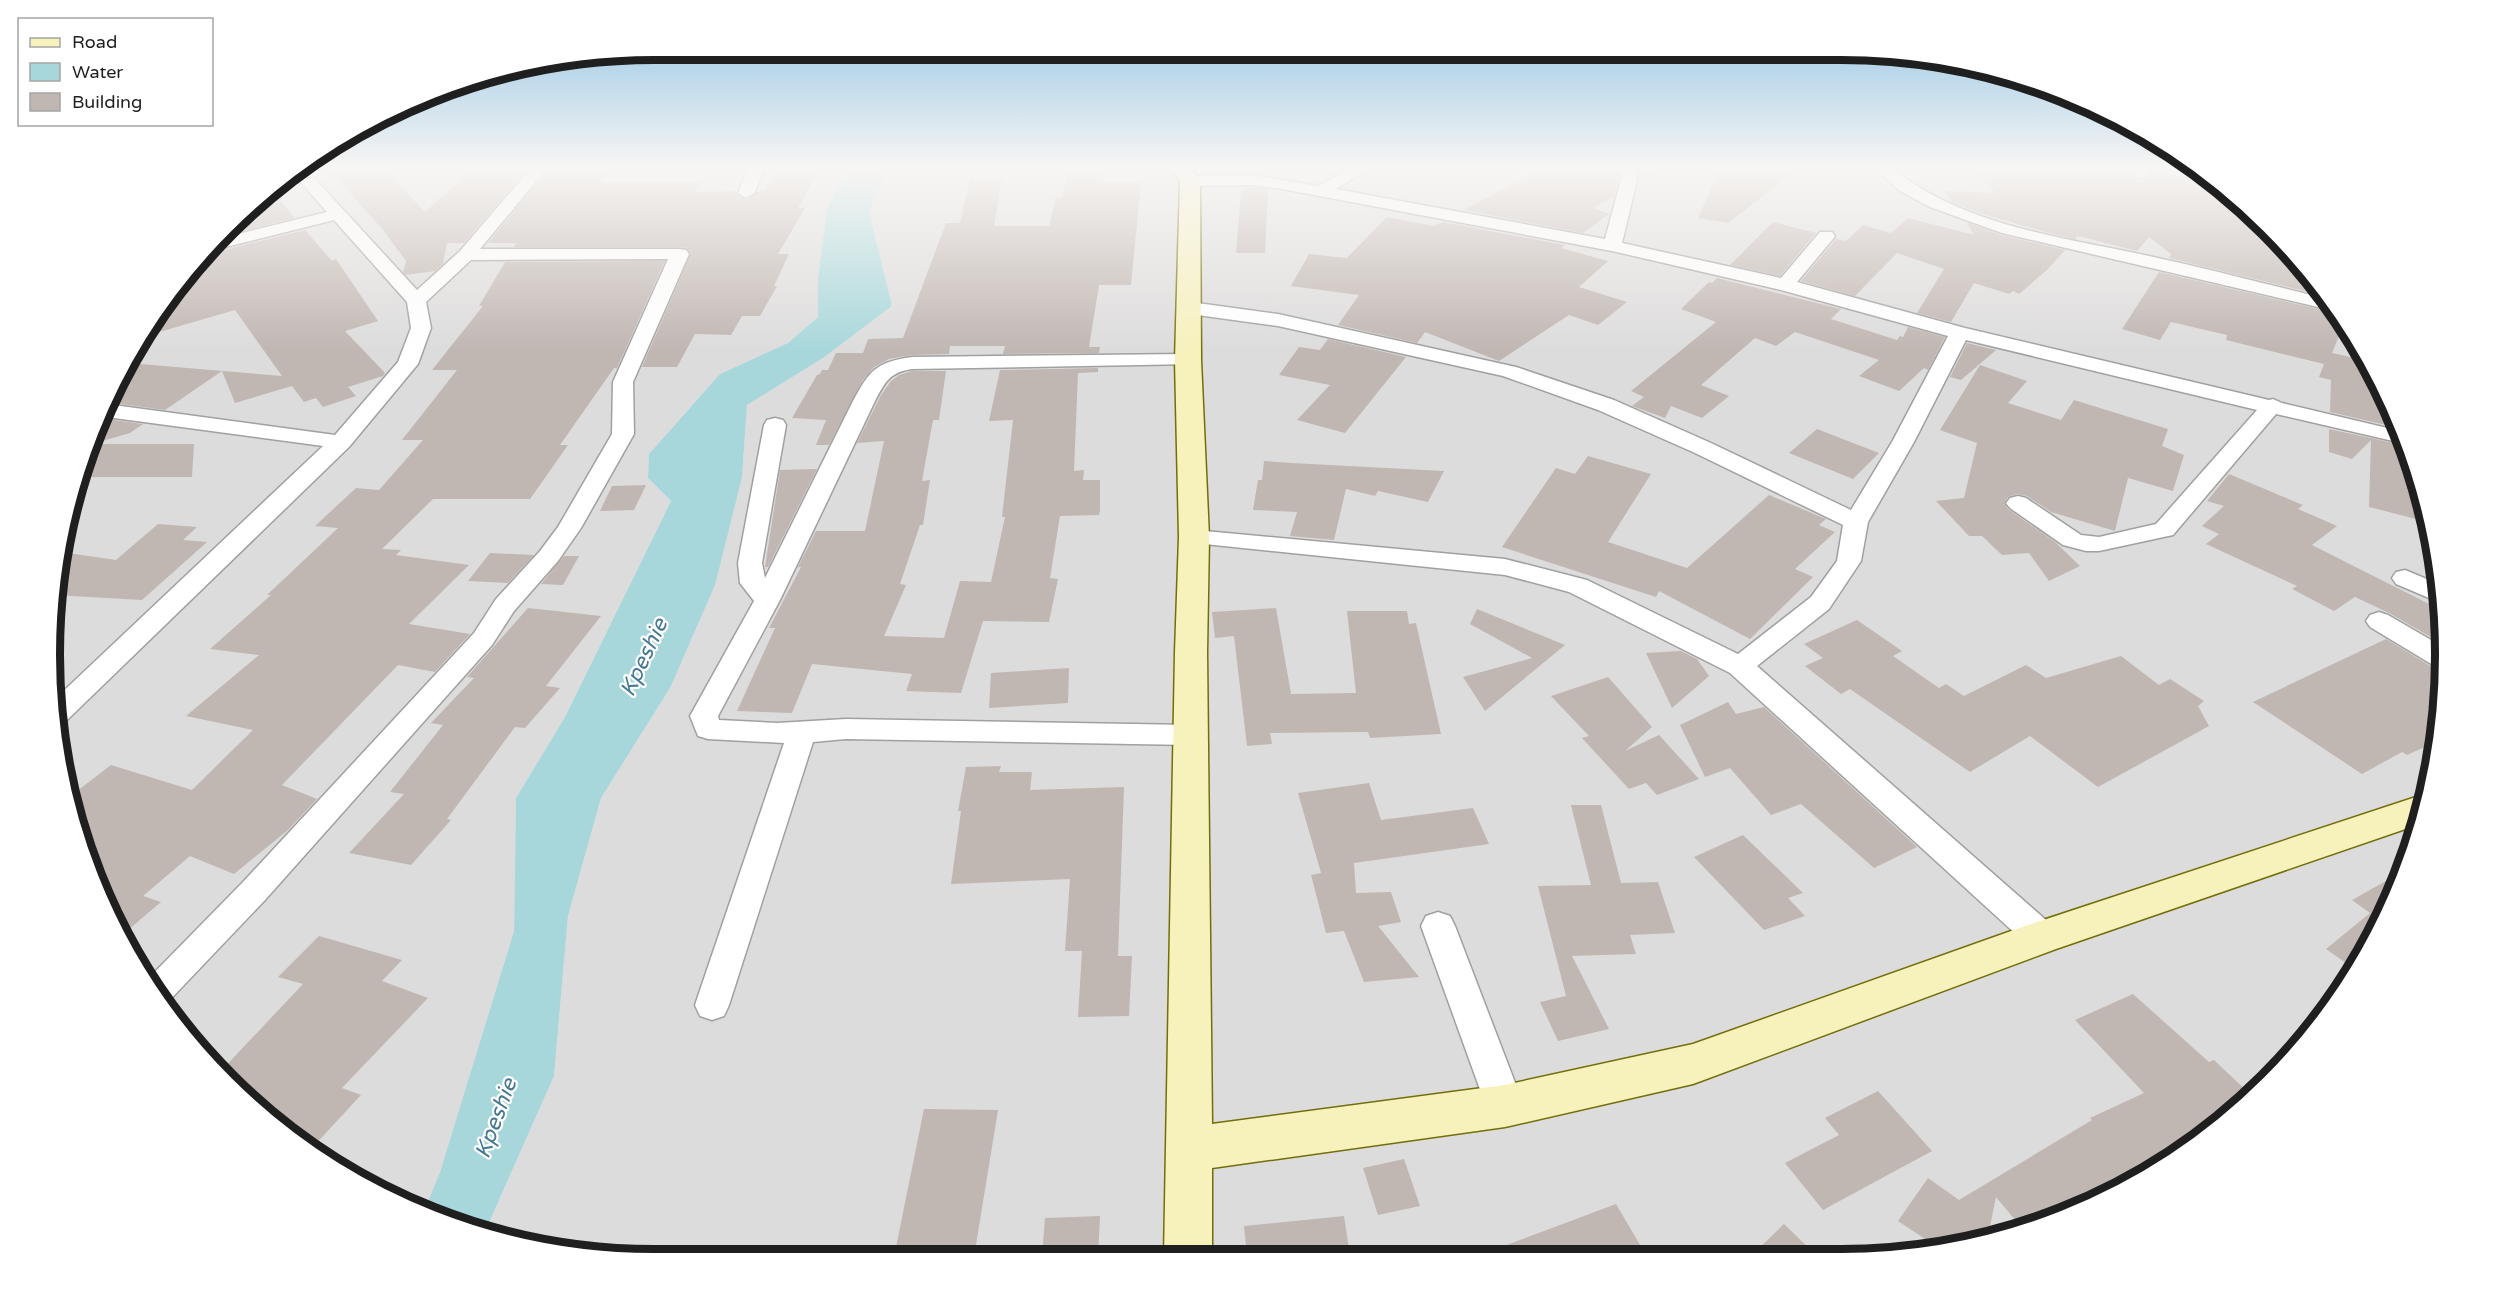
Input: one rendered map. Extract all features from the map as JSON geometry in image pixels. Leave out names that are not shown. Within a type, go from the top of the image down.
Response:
[{"type":"street","points":[[227,242],[278,229]]},
{"type":"street","points":[[63,708],[340,442],[408,364],[421,328],[416,301],[352,229]]},
{"type":"street","points":[[416,301],[466,255],[488,229]]},
{"type":"street","points":[[1187,229],[1190,308],[1188,360],[1194,537],[1188,1249]]},
{"type":"street","points":[[1523,229],[1612,246],[1785,285],[1960,333],[2273,405],[2393,435]]},
{"type":"street","points":[[1612,246],[1616,229]]},
{"type":"street","points":[[2010,229],[2259,286],[2319,302]]},
{"type":"street","points":[[1785,285],[1826,236]]},
{"type":"street","points":[[161,987],[254,891],[483,639],[505,605],[556,547],[623,434],[623,382],[680,254],[466,255]]},
{"type":"street","points":[[1190,308],[1278,320],[1509,371],[1606,405],[1856,522]]},
{"type":"street","points":[[1740,666],[1820,603],[1849,561],[1856,522],[1903,442],[1960,333]]},
{"type":"street","points":[[1188,360],[912,363],[889,366],[879,373],[767,600],[704,716],[708,729],[748,734],[801,735],[846,729],[1191,735]]},
{"type":"street","points":[[2018,503],[2072,540],[2086,544],[2099,544],[2164,530],[2273,405]]},
{"type":"street","points":[[112,411],[340,442]]},
{"type":"street","points":[[767,600],[753,583],[750,563],[776,425]]},
{"type":"street","points":[[1194,537],[1505,567],[1578,586],[1740,666],[2042,937]]},
{"type":"street","points":[[2405,578],[2431,590]]},
{"type":"street","points":[[2379,621],[2435,653]]},
{"type":"street","points":[[712,1005],[801,735]]},
{"type":"street","points":[[1189,1149],[1505,1106],[1693,1064],[2042,937],[2414,812]]},
{"type":"street","points":[[1438,926],[1505,1106]]},
{"type":"shaded area","points":[[239,229],[824,229],[818,278],[818,317],[788,343],[720,374],[649,454],[648,478],[671,501],[565,717],[516,798],[514,931],[440,1172],[427,1204],[392,1188],[324,1149],[263,1101],[234,1075],[208,1046],[160,985],[121,917],[105,882],[80,808],[71,770],[61,693],[60,654],[61,616],[71,539],[80,501],[105,427],[121,392],[160,324],[208,263]]},
{"type":"shaded area","points":[[873,229],[2256,229],[2312,293],[2335,324],[2355,357],[2390,427],[2415,501],[2424,539],[2434,616],[2434,693],[2424,770],[2415,808],[2390,882],[2355,952],[2335,985],[2312,1016],[2261,1075],[2202,1126],[2171,1149],[2138,1169],[2068,1204],[1994,1229],[1956,1238],[1879,1248],[1840,1249],[654,1249],[577,1244],[539,1238],[488,1225],[554,1076],[568,916],[601,798],[670,688],[742,477],[747,405],[823,358],[892,306]]},
{"type":"water","name":"Kpeshie","points":[[824,229],[873,229],[892,306],[823,358],[747,405],[742,477],[715,585],[670,688],[601,798],[568,916],[554,1076],[488,1225],[427,1204],[440,1172],[514,931],[516,798],[565,717],[671,501],[648,478],[649,454],[720,374],[788,343],[818,317],[818,278]]},
{"type":"building","points":[[476,229],[464,243],[447,243],[443,264],[435,271],[406,275],[403,272],[406,261],[383,230]]},
{"type":"building","points":[[499,229],[793,229],[778,254],[789,254],[774,286],[777,286],[760,316],[742,316],[731,335],[695,334],[677,367],[642,367],[691,253],[686,248],[514,247],[516,243],[488,243]]},
{"type":"building","points":[[944,229],[1136,229],[1131,285],[1099,285],[1089,347],[1100,347],[1099,353],[1003,354],[1005,346],[950,346],[949,354],[912,355],[889,359],[874,367],[863,380],[829,445],[816,445],[826,420],[792,418],[817,375],[822,370],[828,370],[836,353],[863,353],[868,339],[903,338]]},
{"type":"building","points":[[1238,229],[1266,229],[1265,253],[1236,253]]},
{"type":"building","points":[[1375,229],[1481,229],[1565,245],[1561,248],[1608,261],[1579,287],[1627,302],[1598,325],[1569,315],[1499,361],[1425,332],[1417,343],[1338,325],[1359,295],[1291,286],[1309,254],[1347,258]]},
{"type":"building","points":[[1563,229],[1588,229],[1583,233]]},
{"type":"building","points":[[1766,229],[1801,229],[1816,233],[1780,276],[1730,265]]},
{"type":"building","points":[[1859,229],[1877,229],[1891,233],[1895,229],[1951,229],[1974,235],[1970,229],[1985,229],[2065,250],[2047,270],[2019,294],[2013,291],[2009,294],[1974,283],[1951,322],[1917,313],[1944,269],[1897,253],[1855,296],[1801,281],[1836,239],[1846,241]]},
{"type":"building","points":[[2035,229],[2256,229],[2312,293],[2169,258],[2171,254],[2149,237],[2137,251],[2078,236],[2075,239]]},
{"type":"building","points":[[305,230],[332,261],[336,259],[378,321],[345,331],[385,373],[383,376],[348,387],[356,396],[323,407],[316,398],[304,402],[292,386],[235,403],[222,371],[165,410],[116,403],[136,364],[282,376],[235,310],[154,333],[183,293],[219,251]]},
{"type":"building","points":[[665,261],[617,368],[614,368],[560,445],[568,445],[530,499],[433,499],[382,549],[401,550],[396,555],[469,565],[409,624],[470,634],[435,672],[398,665],[282,785],[317,799],[288,830],[234,874],[190,856],[143,896],[161,902],[128,930],[105,882],[76,792],[111,765],[192,790],[253,730],[186,716],[259,655],[210,649],[271,595],[267,595],[338,528],[315,526],[356,488],[379,490],[423,440],[402,440],[457,370],[432,370],[483,306],[479,306],[505,262]]},
{"type":"building","points":[[2159,272],[2325,310],[2340,333],[2332,353],[2356,358],[2389,426],[2330,412],[2331,380],[2319,377],[2324,364],[2226,340],[2227,335],[2171,322],[2160,340],[2122,329]]},
{"type":"building","points":[[1717,278],[1841,309],[1831,319],[1897,340],[1900,336],[1903,337],[1908,327],[1945,337],[1928,370],[1924,368],[1899,391],[1859,376],[1879,360],[1795,332],[1776,346],[1755,338],[1701,385],[1729,396],[1702,418],[1671,406],[1665,418],[1632,406],[1644,397],[1631,391],[1716,322],[1681,309],[1709,282],[1712,283]]},
{"type":"building","points":[[1328,339],[1406,357],[1345,433],[1297,420],[1330,385],[1279,375],[1299,347],[1320,350]]},
{"type":"building","points":[[1967,343],[1996,350],[1961,380],[1950,377]]},
{"type":"building","points":[[1980,365],[2027,381],[2008,403],[2061,420],[2074,400],[2168,429],[2162,446],[2184,455],[2173,491],[2128,478],[2115,531],[2051,512],[2027,496],[2017,494],[2008,497],[2004,503],[2008,509],[2055,542],[2080,566],[2049,581],[2029,553],[2002,555],[1982,536],[1969,536],[1936,501],[1964,498],[1977,443],[1940,430]]},
{"type":"building","points":[[1098,368],[1098,372],[1078,373],[1074,471],[1084,470],[1083,480],[1100,480],[1100,510],[1099,515],[1060,516],[1050,578],[1058,579],[1049,622],[983,621],[961,693],[906,691],[912,674],[812,664],[792,713],[737,711],[775,628],[769,628],[801,567],[798,567],[816,531],[865,531],[884,441],[857,443],[881,395],[891,381],[899,375],[912,371],[946,371],[939,420],[933,420],[922,481],[930,480],[923,525],[920,525],[900,584],[906,585],[884,636],[944,638],[960,581],[991,582],[1005,517],[1002,517],[1013,420],[989,421],[1000,370]]},
{"type":"building","points":[[108,419],[143,424],[130,433],[100,442]]},
{"type":"building","points":[[1817,429],[1879,453],[1853,479],[1789,453]]},
{"type":"building","points":[[2329,429],[2396,444],[2419,520],[2369,507],[2371,440],[2352,459],[2329,452]]},
{"type":"building","points":[[99,444],[194,444],[192,477],[88,477]]},
{"type":"building","points":[[1588,456],[1651,474],[1608,542],[1687,568],[1769,495],[1826,519],[1819,525],[1835,532],[1795,569],[1813,577],[1750,639],[1659,591],[1656,597],[1502,547],[1556,468],[1575,474]]},
{"type":"building","points":[[1264,461],[1444,471],[1428,502],[1378,491],[1375,496],[1346,489],[1334,540],[1290,536],[1297,512],[1253,510],[1258,480],[1262,480]]},
{"type":"building","points":[[817,469],[768,567],[765,567],[780,470]]},
{"type":"building","points":[[2229,474],[2303,505],[2298,509],[2337,526],[2312,545],[2433,606],[2435,639],[2355,597],[2334,611],[2292,589],[2297,586],[2206,544],[2219,534],[2202,526],[2224,506],[2207,501]]},
{"type":"building","points":[[646,485],[634,510],[600,511],[612,486]]},
{"type":"building","points":[[158,524],[197,527],[183,540],[207,542],[142,600],[63,596],[69,553],[116,560]]},
{"type":"building","points":[[490,553],[534,555],[508,583],[468,581]]},
{"type":"building","points":[[564,556],[579,556],[563,585],[541,584]]},
{"type":"building","points":[[528,608],[601,616],[546,686],[560,688],[525,728],[515,727],[447,819],[451,820],[411,865],[349,853],[404,794],[390,792],[443,725],[431,723],[474,678],[467,677]]},
{"type":"building","points":[[1276,608],[1291,694],[1356,693],[1347,611],[1407,611],[1409,624],[1416,623],[1441,734],[1370,738],[1368,732],[1270,733],[1272,744],[1247,746],[1234,636],[1215,638],[1212,612]]},
{"type":"building","points":[[1477,609],[1565,645],[1485,711],[1463,677],[1532,658],[1470,624]]},
{"type":"building","points":[[1857,620],[1902,651],[1893,656],[1939,688],[1946,684],[1964,696],[2026,665],[2046,678],[2121,656],[2159,685],[2170,679],[2204,701],[2198,706],[2209,726],[2098,787],[2030,736],[1970,772],[1850,689],[1841,694],[1805,666],[1823,658],[1804,644]]},
{"type":"building","points":[[2386,639],[2435,668],[2428,746],[2407,755],[2402,752],[2362,774],[2253,702]]},
{"type":"building","points":[[1681,651],[1697,659],[1709,676],[1672,708],[1646,653]]},
{"type":"building","points":[[1069,668],[1068,703],[989,708],[991,673]]},
{"type":"building","points":[[1608,677],[1652,727],[1625,751],[1659,735],[1699,779],[1657,795],[1646,783],[1629,789],[1582,738],[1589,736],[1551,696]]},
{"type":"building","points":[[1728,702],[1736,714],[1764,707],[1917,847],[1874,868],[1801,804],[1771,815],[1730,768],[1705,777],[1680,725]]},
{"type":"building","points":[[1001,766],[999,772],[1032,772],[1030,790],[1124,787],[1118,956],[1132,956],[1129,1016],[1078,1017],[1082,951],[1065,951],[1070,879],[951,884],[961,811],[958,811],[966,767]]},
{"type":"building","points":[[1369,783],[1381,820],[1473,808],[1489,844],[1354,863],[1356,893],[1391,892],[1401,922],[1378,926],[1419,977],[1364,982],[1344,931],[1326,933],[1311,875],[1321,873],[1298,793]]},
{"type":"building","points":[[1571,805],[1601,805],[1621,883],[1658,882],[1675,933],[1630,935],[1636,954],[1572,956],[1609,1029],[1558,1041],[1540,1002],[1566,996],[1538,886],[1591,885]]},
{"type":"building","points":[[1743,835],[1803,893],[1788,898],[1805,916],[1764,930],[1694,857]]},
{"type":"building","points":[[2391,878],[2374,917],[2348,963],[2346,963],[2326,949],[2370,913],[2352,900]]},
{"type":"building","points":[[319,936],[402,960],[382,981],[428,998],[342,1088],[361,1095],[316,1143],[263,1101],[226,1066],[303,984],[278,977]]},
{"type":"building","points":[[2133,994],[2209,1062],[2214,1060],[2245,1089],[2171,1149],[2103,1188],[2068,1204],[2017,1222],[1996,1197],[1989,1230],[1930,1242],[1898,1221],[1928,1178],[1959,1200],[2092,1120],[2090,1118],[2144,1093],[2075,1020]]},
{"type":"building","points":[[1878,1091],[1932,1151],[1823,1210],[1785,1163],[1839,1135],[1825,1118]]},
{"type":"building","points":[[924,1109],[998,1110],[975,1249],[896,1249]]},
{"type":"building","points":[[1404,1159],[1420,1206],[1378,1215],[1363,1168]]},
{"type":"building","points":[[1616,1204],[1642,1249],[1496,1249]]},
{"type":"building","points":[[1100,1216],[1098,1249],[1043,1249],[1045,1218]]},
{"type":"building","points":[[1344,1216],[1349,1249],[1246,1249],[1244,1226]]},
{"type":"building","points":[[1784,1224],[1810,1249],[1758,1249]]}]
